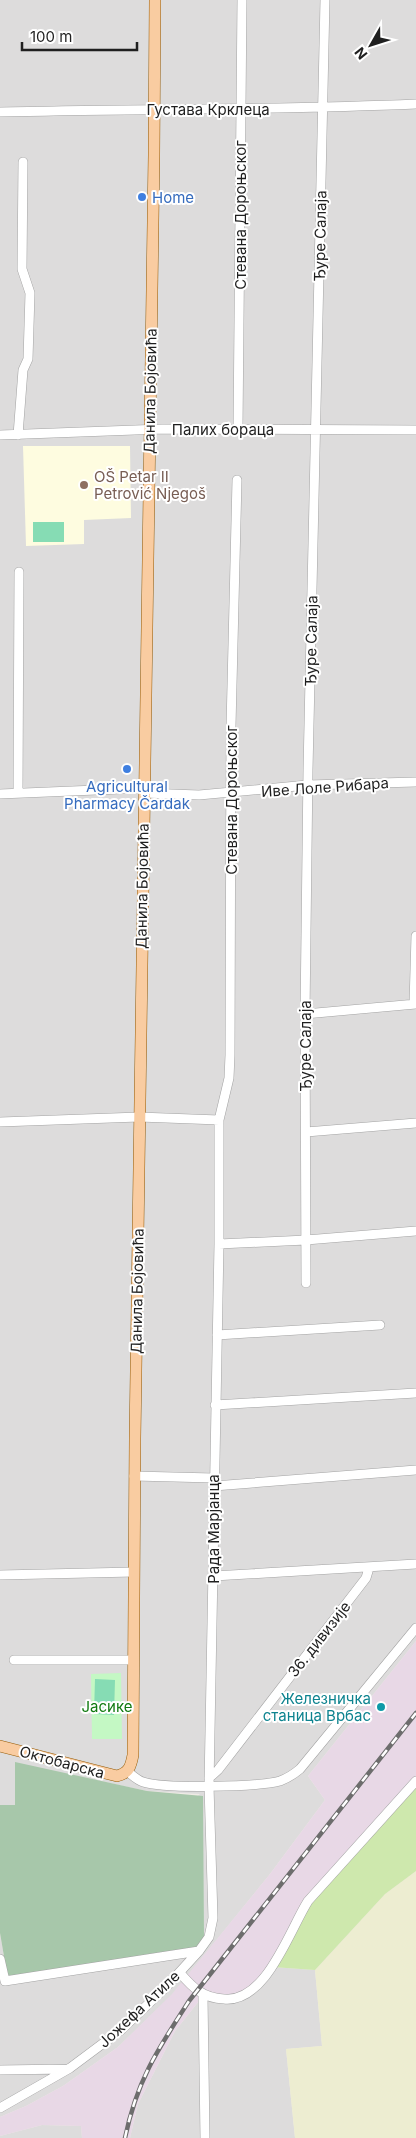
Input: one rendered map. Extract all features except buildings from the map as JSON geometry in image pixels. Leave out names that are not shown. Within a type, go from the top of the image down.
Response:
[{"type":"main road","name":"Данила Бојовића","points":[[127,1771],[133,1755],[134,1476],[155,0]]},
{"type":"main road","name":"Октобарска","points":[[0,1746],[111,1775],[117,1776],[127,1771]]},
{"type":"street","name":"Стевана Дороњског","points":[[238,429],[242,0]]},
{"type":"street","name":"Ђуре Салаја","points":[[306,1282],[305,1014],[308,785],[325,0]]},
{"type":"street","name":"Густава Крклеца","points":[[0,112],[323,108],[416,104]]},
{"type":"street","points":[[18,435],[23,370],[28,360],[30,293],[22,268],[23,162]]},
{"type":"street","name":"Палих бораца","points":[[0,435],[150,430],[416,430]]},
{"type":"street","name":"Стевана Дороњског","points":[[219,1120],[229,1078],[230,1055],[230,726],[237,480]]},
{"type":"street","points":[[18,793],[19,572]]},
{"type":"street","name":"Иве Лоле Рибара","points":[[0,794],[144,791],[231,794],[308,785],[416,782]]},
{"type":"street","points":[[305,1014],[415,1004],[416,936]]},
{"type":"street","points":[[0,1122],[139,1117],[219,1120]]},
{"type":"street","name":"Рада Марјанца","points":[[209,1937],[213,1906],[209,1782],[214,1576],[213,1482],[219,1244],[219,1120]]},
{"type":"street","points":[[306,1132],[416,1123]]},
{"type":"street","points":[[219,1244],[306,1240],[416,1231]]},
{"type":"street","points":[[217,1335],[380,1325]]},
{"type":"street","points":[[215,1405],[416,1393]]},
{"type":"street","points":[[134,1476],[213,1482],[416,1470]]},
{"type":"street","points":[[214,1576],[416,1564]]},
{"type":"street","name":"36. дивизије","points":[[209,1782],[366,1578],[369,1568]]},
{"type":"street","points":[[0,1575],[134,1572]]},
{"type":"street","name":"Октобарска","points":[[127,1771],[140,1781],[146,1783],[274,1782],[294,1774],[416,1628]]},
{"type":"street","points":[[14,1660],[134,1660]]},
{"type":"street","points":[[180,1973],[203,1996],[234,1999],[243,1997],[252,1990],[272,1967],[298,1916],[308,1902],[416,1781]]},
{"type":"street","name":"Јожефа Атиле","points":[[0,2108],[70,2068],[121,2030],[180,1973],[209,1937]]},
{"type":"street","points":[[0,1959],[5,1981],[199,1951]]},
{"type":"street","points":[[203,1996],[205,2138]]},
{"type":"street","points":[[0,2070],[70,2068]]},
{"type":"shaded area","points":[[0,0],[416,0],[416,1641],[308,1776],[325,1800],[270,1874],[172,1995],[118,2047],[63,2086],[26,2106],[0,2117],[0,1933],[7,1974],[200,1794],[147,1791],[15,1763],[15,1805],[0,1805]]},
{"type":"shaded area","points":[[23,446],[130,446],[131,518],[84,520],[84,544],[26,546]]},
{"type":"shaded area","points":[[416,1641],[416,1781],[272,1967],[247,1994],[203,1996],[175,2031],[138,2104],[130,2138],[82,2138],[81,2126],[42,2125],[0,2136],[0,2117],[26,2106],[63,2086],[118,2047],[172,1994],[270,1874],[325,1800],[308,1776]]},
{"type":"shaded area","points":[[272,1967],[315,1970],[322,2046],[286,2049],[295,2138],[130,2138],[138,2104],[175,2031],[203,1996]]},
{"type":"shaded area","points":[[42,2125],[81,2126],[82,2138],[0,2138],[0,2136]]},
{"type":"shaded area","points":[[320,2136],[320,2138],[295,2138]]},
{"type":"green space","points":[[33,522],[64,522],[64,542],[33,542]]},
{"type":"green space","name":"Јасике","points":[[121,1673],[122,1739],[92,1739],[91,1674]]},
{"type":"green space","points":[[95,1679],[115,1680],[114,1715],[94,1714]]},
{"type":"green space","points":[[15,1762],[147,1791],[203,1796],[204,1937],[195,1949],[12,1977],[7,1974],[0,1933],[0,1805],[15,1805]]},
{"type":"green space","points":[[416,1781],[416,1871],[385,1894],[315,1970],[272,1967],[298,1916]]},
{"type":"green space","points":[[416,1871],[416,2138],[295,2138],[286,2049],[322,2046],[315,1970],[385,1894]]},
{"type":"railway","points":[[125,2138],[142,2082],[158,2050],[189,2001],[416,1713]]},
{"type":"place","name":"Home","points":[[142,197]]},
{"type":"place","name":"OŠ Petar II Petrović Njegoš","points":[[84,485]]},
{"type":"place","name":"Agricultural Pharmacy Čardak","points":[[127,769]]},
{"type":"place","name":"Железничка станица Врбас","points":[[381,1707]]}]
